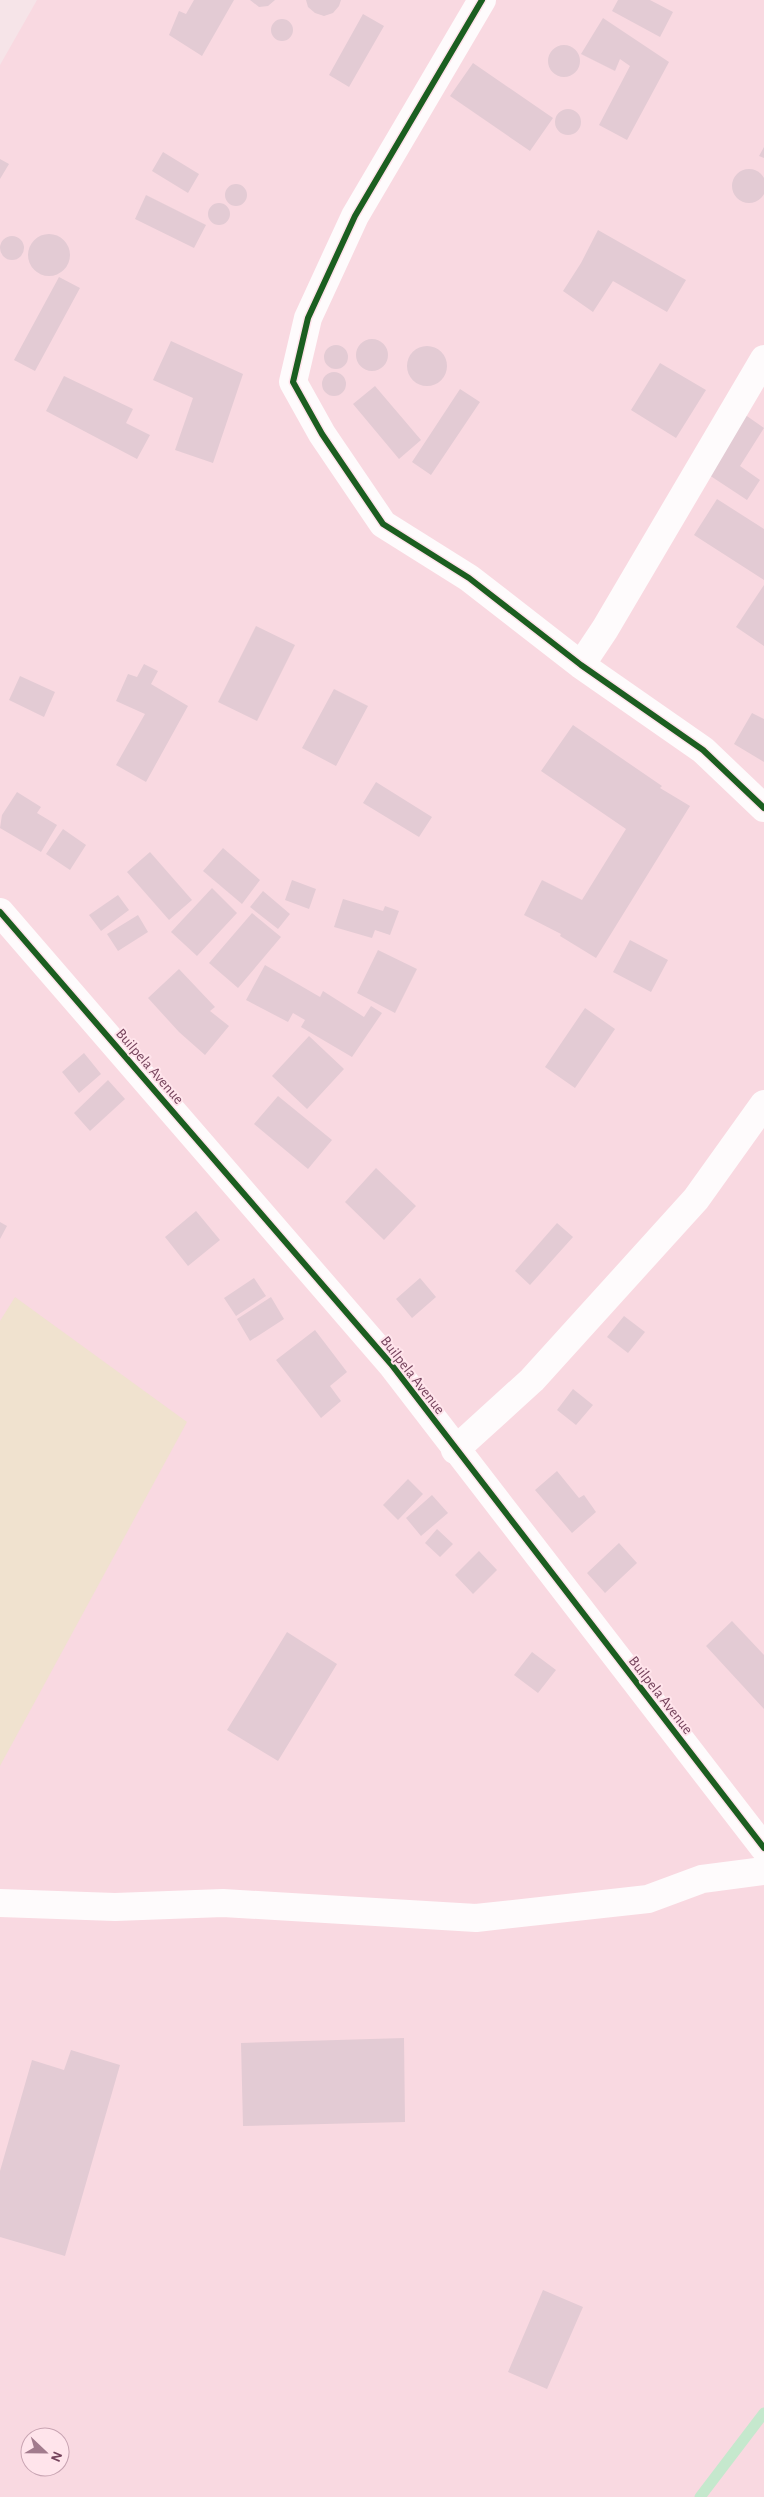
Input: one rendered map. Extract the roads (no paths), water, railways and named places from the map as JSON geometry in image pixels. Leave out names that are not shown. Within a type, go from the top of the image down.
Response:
[{"type":"street","points":[[482,0],[355,216],[308,318],[293,382],[322,434],[383,524],[469,578],[581,665],[703,750],[764,808]]},
{"type":"street","points":[[581,665],[610,620],[764,359]]},
{"type":"street","name":"Builpela Avenue","points":[[0,912],[391,1364],[455,1450],[764,1848]]},
{"type":"street","points":[[455,1450],[532,1380],[696,1199],[764,1104]]},
{"type":"street","points":[[0,1903],[115,1907],[223,1903],[476,1918],[648,1899],[702,1879],[764,1871]]},
{"type":"waterway","points":[[700,2497],[764,2413]]}]
